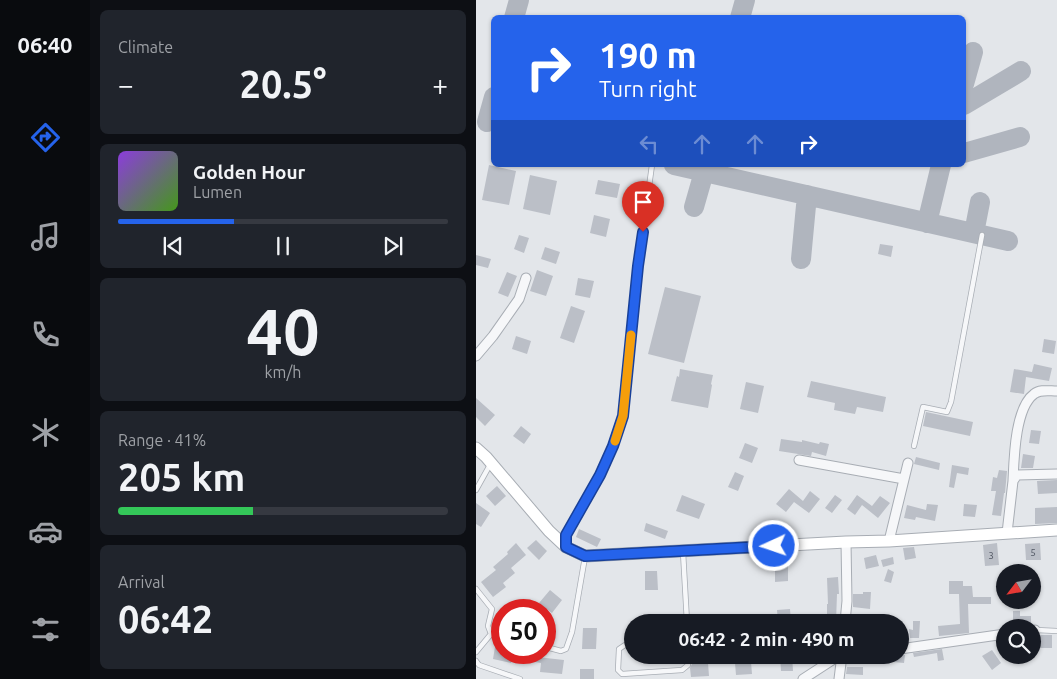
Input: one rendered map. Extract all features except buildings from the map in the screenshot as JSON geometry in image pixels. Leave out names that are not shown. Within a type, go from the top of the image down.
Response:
[{"type":"main road","points":[[476,448],[549,531],[566,547],[585,556],[889,541],[1057,530]]},
{"type":"street","points":[[476,356],[493,336],[519,299],[526,278]]},
{"type":"street","points":[[1007,533],[1015,449],[1021,414],[1026,403],[1034,393],[1043,390],[1057,391]]},
{"type":"street","points":[[798,460],[904,479]]},
{"type":"street","points":[[889,541],[908,463]]},
{"type":"street","points":[[1013,481],[1017,475],[1057,474]]},
{"type":"street","points":[[846,542],[846,614]]},
{"type":"street","points":[[909,648],[996,635]]},
{"type":"street","points":[[803,679],[827,664]]},
{"type":"street","points":[[839,679],[840,664]]},
{"type":"lane","points":[[566,547],[566,535],[600,475],[613,446],[623,416],[638,266],[652,167]]},
{"type":"lane","points":[[914,446],[923,407],[947,412],[951,402],[982,235]]},
{"type":"lane","points":[[476,490],[491,463]]},
{"type":"lane","points":[[683,551],[687,614]]},
{"type":"lane","points":[[556,650],[561,651],[566,649],[572,632],[585,556]]},
{"type":"lane","points":[[476,589],[492,609],[488,626],[490,634],[476,652]]},
{"type":"lane","points":[[1041,631],[1057,630]]},
{"type":"lane","points":[[624,646],[619,648],[618,670],[622,674],[682,670],[688,664]]},
{"type":"lane","points":[[476,661],[479,666],[520,679]]},
{"type":"taxiway","points":[[515,15],[519,0]]},
{"type":"taxiway","points":[[741,15],[745,0]]},
{"type":"taxiway","points":[[966,77],[973,52]]},
{"type":"taxiway","points":[[966,104],[1021,71]]},
{"type":"taxiway","points":[[487,122],[491,108]]},
{"type":"taxiway","points":[[966,152],[1020,137]]},
{"type":"taxiway","points":[[683,167],[1008,241]]},
{"type":"taxiway","points":[[694,207],[705,167]]},
{"type":"taxiway","points":[[927,223],[941,167]]},
{"type":"taxiway","points":[[801,259],[807,195]]},
{"type":"taxiway","points":[[974,233],[980,202]]},
{"type":"slow traffic","points":[[615,441],[623,416],[631,335]]},
{"type":"route","points":[[643,232],[623,416],[613,446],[600,475],[566,535],[566,547],[585,556],[774,546]]}]
